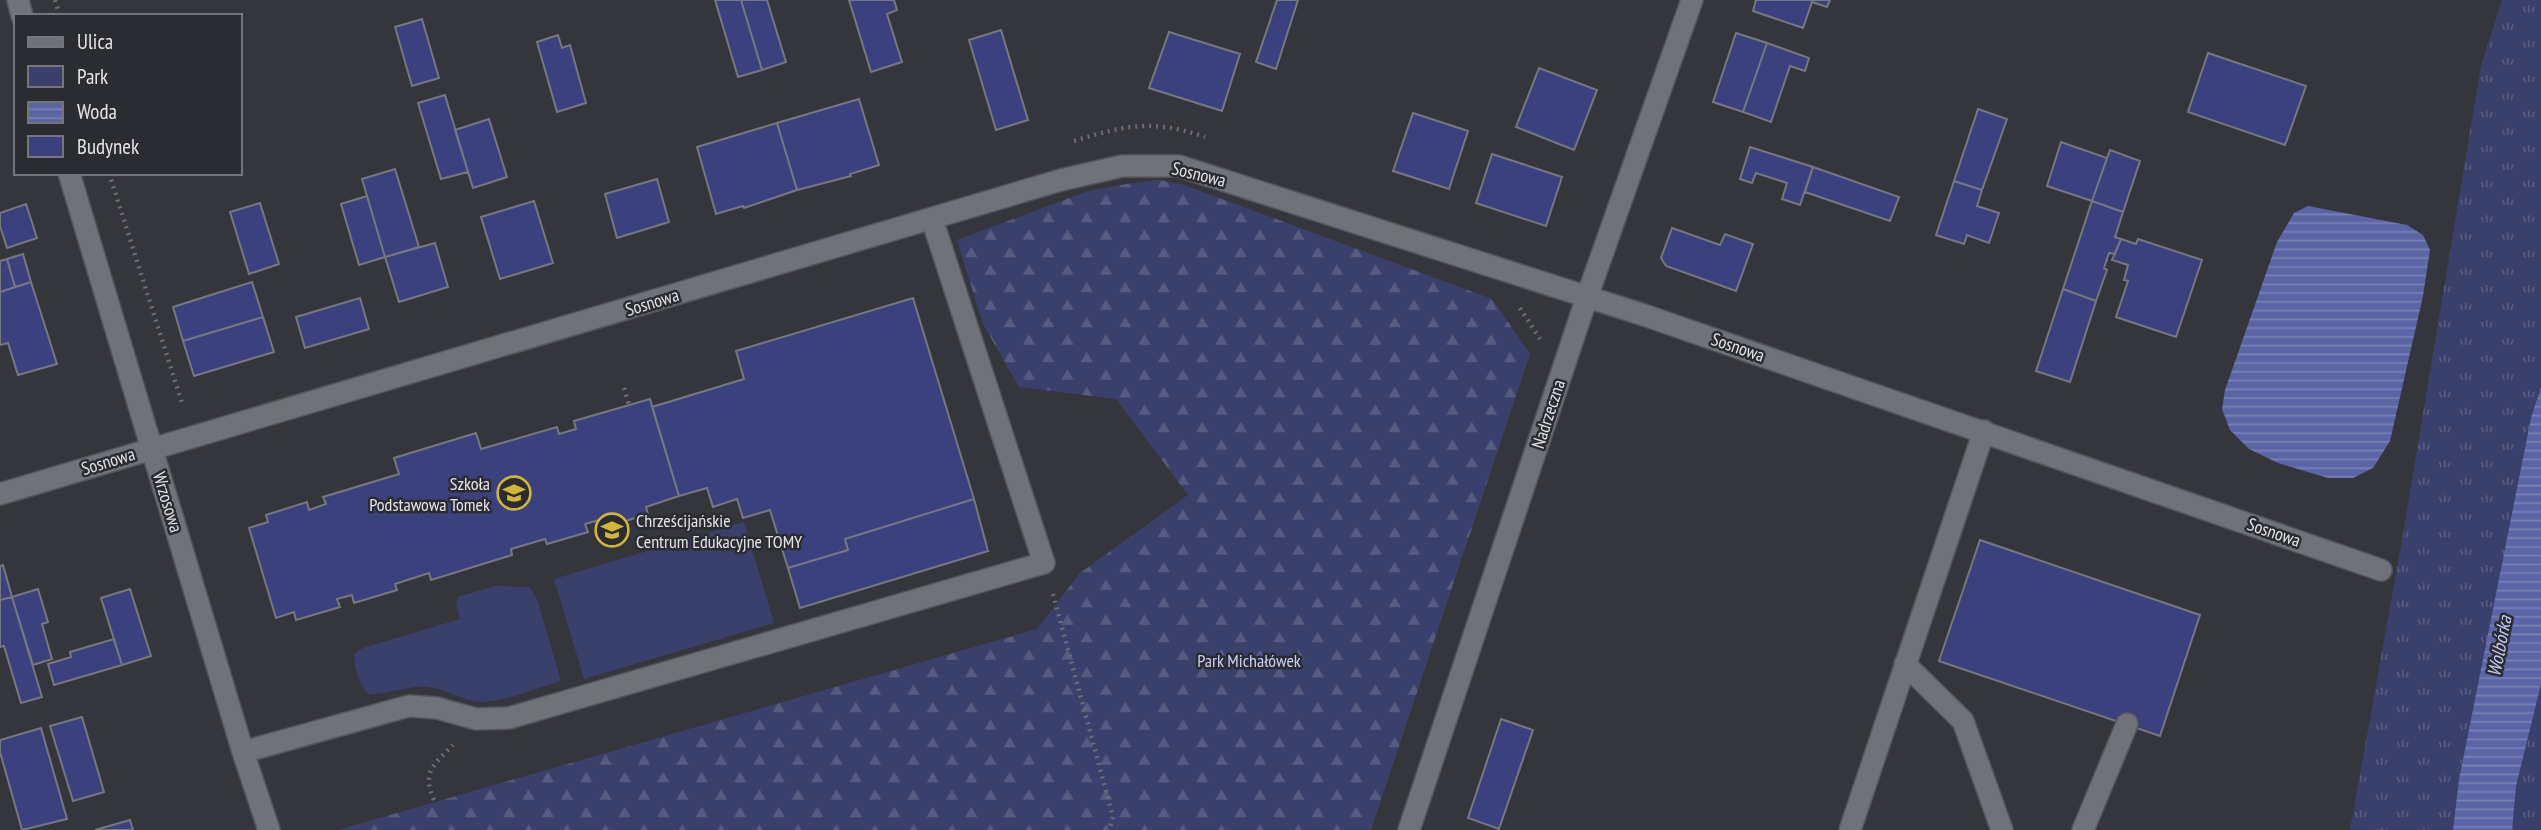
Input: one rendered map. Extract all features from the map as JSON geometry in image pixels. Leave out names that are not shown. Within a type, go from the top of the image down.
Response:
[{"type":"street","name":"Nadrzeczna","points":[[1411,829],[1587,297],[1692,0]]},
{"type":"street","name":"Sosnowa","points":[[0,494],[1061,180],[1122,166],[1179,166],[1587,297],[1984,431],[2381,570]]},
{"type":"street","name":"Wrzosowa","points":[[70,175],[243,752],[269,830]]},
{"type":"street","points":[[243,752],[409,706],[437,708],[476,719],[509,718],[1045,563],[932,219]]},
{"type":"street","points":[[1850,830],[1984,431]]},
{"type":"street","points":[[1905,664],[1963,721],[2002,830]]},
{"type":"street","points":[[2083,830],[2127,724]]},
{"type":"path","points":[[624,388],[629,405]]},
{"type":"path","points":[[1045,563],[1113,817],[1109,830]]},
{"type":"path","points":[[434,800],[428,787],[430,769],[476,719]]},
{"type":"green space","points":[[2502,0],[2541,0],[2541,830],[2350,830],[2402,540],[2481,66]]},
{"type":"green space","name":"Park Michałówek","points":[[1160,180],[1184,185],[1492,299],[1530,354],[1371,830],[338,830],[1037,629],[1080,573],[1188,495],[1116,399],[1019,387],[983,324],[957,240],[1088,191]]},
{"type":"green space","points":[[744,522],[774,623],[584,679],[554,579]]},
{"type":"green space","points":[[495,586],[529,587],[537,599],[561,681],[510,697],[481,702],[428,687],[368,694],[358,675],[354,654],[363,648],[460,619],[456,603],[458,597]]},
{"type":"water","points":[[2308,206],[2407,225],[2423,235],[2430,250],[2423,296],[2390,441],[2373,468],[2353,478],[2328,478],[2278,463],[2249,449],[2230,430],[2222,409],[2225,390],[2277,242],[2294,213]]},
{"type":"water","name":"Wolbórka","points":[[2541,387],[2541,684],[2516,786],[2512,830],[2453,830],[2459,780],[2531,418]]},
{"type":"building","points":[[715,0],[741,0],[762,70],[738,77]]},
{"type":"building","points":[[741,0],[767,0],[786,62],[762,70]]},
{"type":"building","points":[[849,0],[894,0],[897,10],[887,14],[902,62],[871,72]]},
{"type":"building","points":[[1277,0],[1298,0],[1276,69],[1256,62]]},
{"type":"building","points":[[1756,0],[1830,0],[1827,7],[1812,2],[1803,28],[1753,11]]},
{"type":"building","points":[[422,19],[439,78],[412,86],[395,27]]},
{"type":"building","points":[[1001,30],[1028,120],[996,130],[969,40]]},
{"type":"building","points":[[1169,32],[1240,54],[1222,111],[1149,88]]},
{"type":"building","points":[[1736,33],[1767,43],[1743,112],[1713,102]]},
{"type":"building","points":[[558,35],[562,48],[570,45],[586,103],[557,112],[537,42]]},
{"type":"building","points":[[1767,43],[1809,58],[1805,71],[1790,66],[1771,122],[1743,112]]},
{"type":"building","points":[[2208,53],[2306,86],[2285,145],[2188,112]]},
{"type":"building","points":[[1539,68],[1597,90],[1574,150],[1516,127]]},
{"type":"building","points":[[445,95],[468,172],[441,179],[418,103]]},
{"type":"building","points":[[859,99],[879,165],[850,174],[851,176],[797,190],[777,123]]},
{"type":"building","points":[[1978,109],[2007,119],[1982,190],[1954,181]]},
{"type":"building","points":[[1413,113],[1468,131],[1449,189],[1393,171]]},
{"type":"building","points":[[489,119],[507,177],[473,188],[455,130]]},
{"type":"building","points":[[777,123],[797,190],[744,208],[743,206],[716,214],[697,147]]},
{"type":"building","points":[[2061,142],[2107,158],[2092,201],[2047,186]]},
{"type":"building","points":[[1750,147],[1813,167],[1800,205],[1782,199],[1787,183],[1756,173],[1752,183],[1740,179]]},
{"type":"building","points":[[2110,150],[2140,161],[2123,212],[2092,201]]},
{"type":"building","points":[[1492,154],[1562,177],[1546,226],[1476,203]]},
{"type":"building","points":[[1813,167],[1899,197],[1890,221],[1805,192]]},
{"type":"building","points":[[395,169],[419,247],[385,257],[362,179]]},
{"type":"building","points":[[657,179],[669,222],[617,238],[605,194]]},
{"type":"building","points":[[1954,181],[1982,190],[1977,206],[1999,213],[1989,243],[1967,235],[1964,244],[1936,235]]},
{"type":"building","points":[[367,196],[385,257],[359,265],[341,204]]},
{"type":"building","points":[[534,201],[553,263],[500,279],[481,217]]},
{"type":"building","points":[[2092,201],[2123,212],[2115,237],[2121,239],[2115,254],[2109,253],[2104,268],[2107,270],[2096,301],[2063,289]]},
{"type":"building","points":[[260,203],[279,264],[249,274],[230,212]]},
{"type":"building","points":[[26,204],[37,238],[7,248],[0,226],[0,213]]},
{"type":"building","points":[[1672,228],[1720,245],[1725,234],[1753,244],[1736,291],[1666,266],[1661,258]]},
{"type":"building","points":[[2121,239],[2136,244],[2138,239],[2202,260],[2176,337],[2116,317],[2128,281],[2124,280],[2128,265],[2112,260]]},
{"type":"building","points":[[435,243],[448,287],[399,302],[385,257]]},
{"type":"building","points":[[23,254],[31,282],[15,287],[7,259]]},
{"type":"building","points":[[7,259],[15,287],[0,292],[0,261]]},
{"type":"building","points":[[31,282],[57,364],[18,375],[8,343],[0,345],[0,292]]},
{"type":"building","points":[[252,282],[263,317],[183,341],[173,307]]},
{"type":"building","points":[[2063,289],[2096,301],[2070,382],[2036,371]]},
{"type":"building","points":[[360,298],[369,329],[305,348],[296,317]]},
{"type":"building","points":[[913,298],[974,499],[845,539],[848,550],[788,568],[770,510],[743,518],[737,499],[713,507],[707,488],[679,496],[652,407],[744,379],[736,351]]},
{"type":"building","points":[[263,317],[274,352],[194,376],[183,341]]},
{"type":"building","points":[[650,399],[679,496],[646,507],[648,514],[606,527],[603,519],[585,524],[588,532],[547,544],[545,539],[511,549],[512,555],[431,580],[429,573],[395,584],[397,590],[354,603],[352,595],[337,599],[340,607],[296,620],[294,612],[276,618],[249,528],[268,522],[266,515],[307,502],[309,510],[326,504],[323,497],[399,474],[394,458],[476,433],[481,449],[557,427],[559,434],[576,429],[574,421]]},
{"type":"building","points":[[974,499],[988,551],[800,608],[788,568],[848,550],[845,539]]},
{"type":"building","points":[[1980,540],[2200,615],[2160,736],[1939,661]]},
{"type":"building","points":[[3,565],[12,597],[0,600],[0,566]]},
{"type":"building","points":[[38,589],[48,622],[42,624],[52,659],[33,665],[12,597]]},
{"type":"building","points":[[130,589],[151,656],[122,665],[101,598]]},
{"type":"building","points":[[12,597],[42,697],[21,703],[4,646],[0,647],[0,600]]},
{"type":"building","points":[[114,639],[122,665],[54,685],[48,664],[71,657],[70,652]]},
{"type":"building","points":[[82,717],[104,792],[73,801],[50,726]]},
{"type":"building","points":[[1501,719],[1533,730],[1499,829],[1468,818]]},
{"type":"building","points":[[41,728],[67,819],[22,830],[0,752],[0,740]]},
{"type":"building","points":[[130,820],[133,830],[95,830]]},
{"type":"place","name":"Szkoła Podstawowa Tomek","points":[[514,493]]},
{"type":"place","name":"Chrześcijańskie Centrum Edukacyjne TOMY","points":[[612,530]]}]
